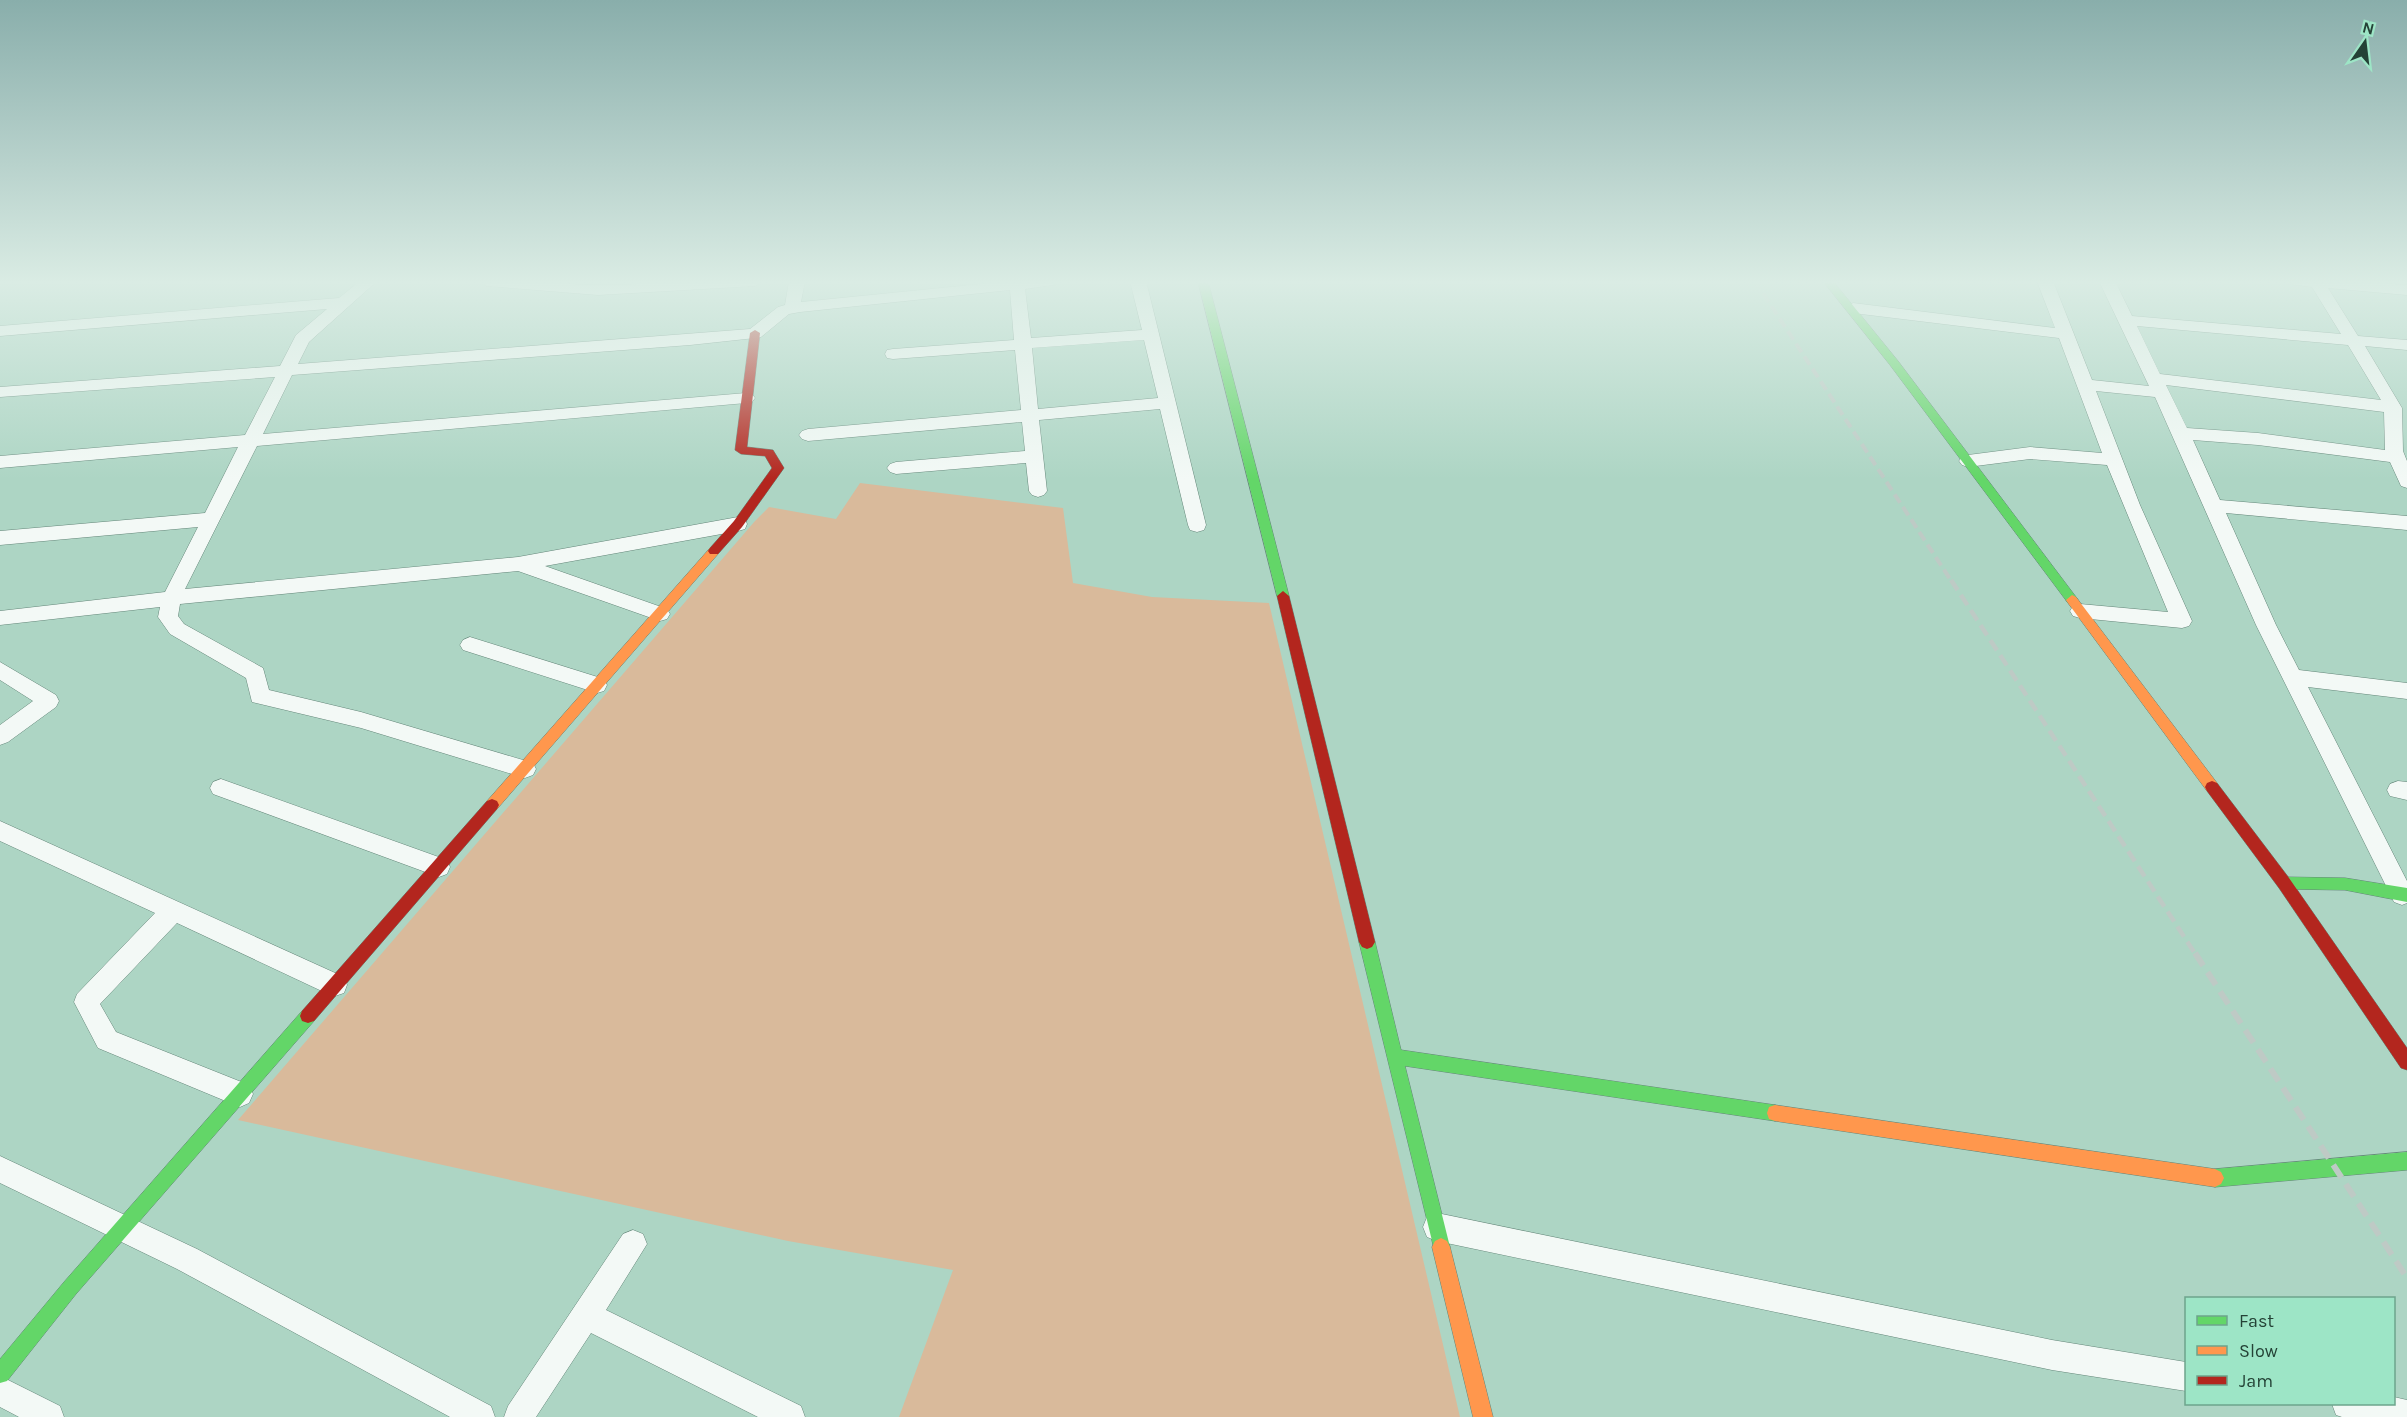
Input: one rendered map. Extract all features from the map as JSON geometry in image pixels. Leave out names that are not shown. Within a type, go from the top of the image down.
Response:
[{"type":"street","points":[[298,347],[171,598],[168,617],[177,629],[256,674],[259,696],[362,720],[525,769]]},
{"type":"street","points":[[0,392],[591,347]]},
{"type":"street","points":[[0,1374],[70,1288],[738,524],[778,468],[769,453],[741,450],[753,347]]},
{"type":"street","points":[[893,354],[982,347]]},
{"type":"street","points":[[1023,347],[1038,490]]},
{"type":"street","points":[[1154,347],[1197,525]]},
{"type":"street","points":[[1220,347],[1396,1057],[1482,1417]]},
{"type":"street","points":[[1881,347],[2284,883],[2407,1062]]},
{"type":"street","points":[[2070,347],[2114,460],[2182,621],[2080,610]]},
{"type":"street","points":[[2139,347],[2292,677],[2405,895]]},
{"type":"street","points":[[2358,347],[2396,402],[2399,447],[2407,482]]},
{"type":"street","points":[[2085,385],[2156,385],[2396,402]]},
{"type":"street","points":[[0,462],[746,398]]},
{"type":"street","points":[[808,435],[1168,403]]},
{"type":"street","points":[[2180,433],[2399,447]]},
{"type":"street","points":[[1968,462],[2030,453],[2114,460]]},
{"type":"street","points":[[896,468],[1035,456]]},
{"type":"street","points":[[2214,506],[2407,523]]},
{"type":"street","points":[[0,538],[211,519]]},
{"type":"street","points":[[0,618],[171,598],[518,564],[738,524]]},
{"type":"street","points":[[518,564],[660,614]]},
{"type":"street","points":[[470,645],[597,686]]},
{"type":"street","points":[[0,670],[49,700],[0,736]]},
{"type":"street","points":[[2292,677],[2407,691]]},
{"type":"street","points":[[221,788],[439,867]]},
{"type":"street","points":[[0,831],[335,985]]},
{"type":"street","points":[[2284,883],[2345,884],[2405,895]]},
{"type":"street","points":[[173,911],[86,1002],[107,1040],[240,1094]]},
{"type":"street","points":[[1396,1057],[2220,1179],[2407,1161]]},
{"type":"street","points":[[0,1169],[187,1259],[480,1417]]},
{"type":"street","points":[[1437,1227],[2052,1354],[2185,1377]]},
{"type":"street","points":[[519,1417],[633,1244]]},
{"type":"street","points":[[586,1315],[790,1417]]},
{"type":"street","points":[[0,1391],[49,1417]]},
{"type":"street","points":[[2353,1405],[2402,1413]]},
{"type":"shaded area","points":[[860,483],[1063,508],[1073,583],[1152,597],[1269,603],[1460,1417],[899,1417],[953,1270],[788,1241],[238,1120],[755,521],[769,507],[836,519]]},
{"type":"railway","points":[[1798,347],[1952,582]]},
{"type":"railway","points":[[1951,580],[2196,955]]},
{"type":"railway","points":[[2195,953],[2407,1278]]},
{"type":"traffic: fast","points":[[1220,347],[1283,596]]},
{"type":"traffic: fast","points":[[1881,347],[2072,600]]},
{"type":"traffic: fast","points":[[2284,883],[2345,884],[2407,895]]},
{"type":"traffic: fast","points":[[1367,942],[1441,1247]]},
{"type":"traffic: fast","points":[[0,1374],[70,1288],[308,1016]]},
{"type":"traffic: fast","points":[[1396,1057],[1775,1113]]},
{"type":"traffic: fast","points":[[2215,1178],[2407,1161]]},
{"type":"traffic: slow","points":[[492,805],[714,551]]},
{"type":"traffic: slow","points":[[2072,600],[2212,787]]},
{"type":"traffic: slow","points":[[1775,1113],[2215,1178]]},
{"type":"traffic: slow","points":[[1441,1247],[1483,1417]]},
{"type":"traffic: jam","points":[[714,551],[738,524],[778,468],[769,453],[741,450],[753,347]]},
{"type":"traffic: jam","points":[[1283,596],[1367,942]]},
{"type":"traffic: jam","points":[[2212,787],[2284,883],[2407,1062]]},
{"type":"traffic: jam","points":[[308,1016],[492,805]]}]
